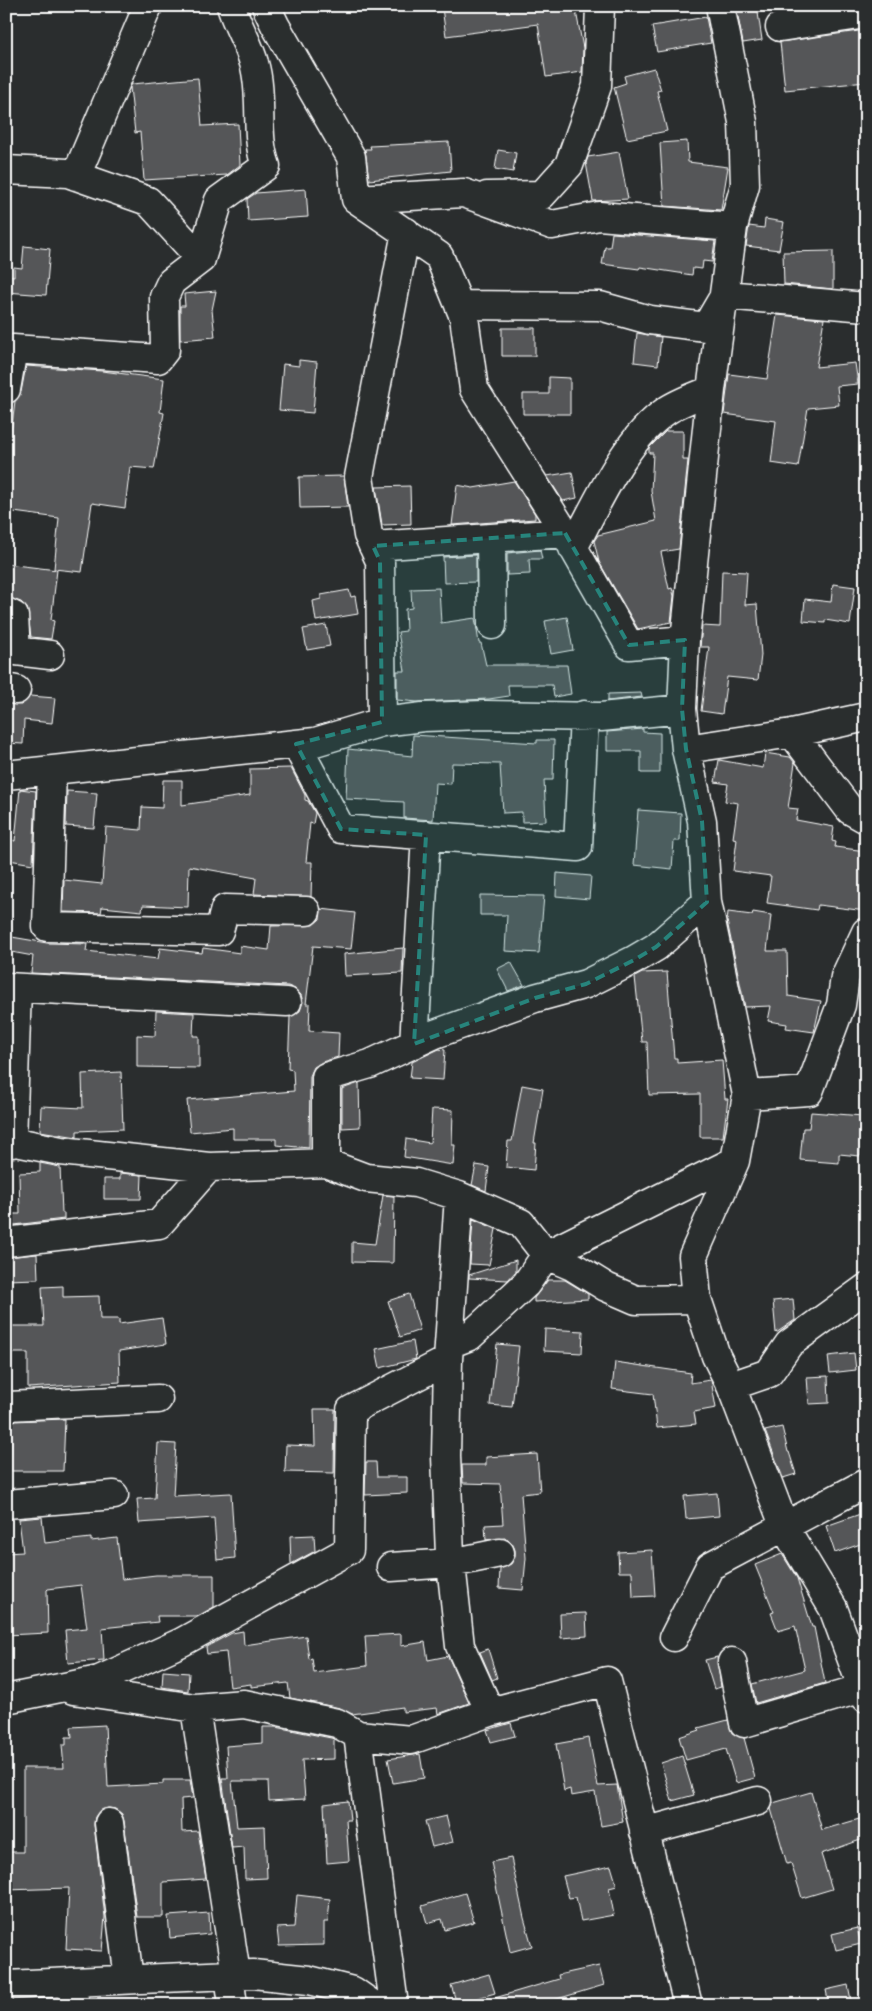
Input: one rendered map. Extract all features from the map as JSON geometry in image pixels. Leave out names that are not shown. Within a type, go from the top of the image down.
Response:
[{"type":"street","points":[[76,176],[148,6]]},
{"type":"street","points":[[6,389],[10,349],[158,359],[166,350],[164,297],[166,290],[171,282],[201,259],[219,200],[266,166],[260,149],[260,117],[255,64],[231,6]]},
{"type":"street","points":[[266,6],[274,25],[351,157],[356,199],[439,256],[464,317],[474,389],[569,540],[629,645],[685,640]]},
{"type":"street","points":[[472,196],[542,195],[569,165],[597,86],[600,6]]},
{"type":"street","points":[[720,6],[743,122],[746,185],[734,227],[711,390],[685,640],[682,710],[686,749],[702,821],[706,902],[747,1095],[735,1161],[693,1256],[697,1299],[716,1356],[731,1386],[785,1528],[833,1608],[864,1693],[744,1724],[732,1662]]},
{"type":"street","points":[[780,27],[866,14]]},
{"type":"street","points":[[6,170],[68,173],[148,201],[201,259]]},
{"type":"street","points":[[356,199],[464,193],[552,225],[599,216],[734,227]]},
{"type":"street","points":[[382,722],[380,561],[368,535],[359,477],[406,232]]},
{"type":"street","points":[[459,305],[600,306],[650,320],[706,327],[725,295]]},
{"type":"street","points":[[725,295],[866,307]]},
{"type":"street","points":[[569,540],[645,427],[667,410],[711,390]]},
{"type":"street","points":[[373,546],[490,538],[569,540]]},
{"type":"street","points":[[490,538],[492,625]]},
{"type":"street","points":[[6,612],[14,616],[14,650],[16,652],[50,655]]},
{"type":"street","points":[[6,775],[52,772],[314,742],[382,722],[423,717],[485,715],[554,718],[584,715],[600,717],[682,710]]},
{"type":"street","points":[[296,744],[341,829],[578,847],[584,715]]},
{"type":"street","points":[[686,749],[792,733],[866,717]]},
{"type":"street","points":[[792,733],[850,810],[866,819]]},
{"type":"street","points":[[52,772],[47,927],[219,930],[225,909],[306,911]]},
{"type":"street","points":[[414,1044],[426,835]]},
{"type":"street","points":[[326,1164],[326,1077],[370,1064],[414,1044],[535,998],[586,984],[656,947],[706,902]]},
{"type":"street","points":[[747,1095],[810,1092],[841,1005],[846,977],[866,932]]},
{"type":"street","points":[[287,1002],[12,988],[9,1141],[61,1151],[209,1167],[326,1164],[366,1178],[416,1183],[458,1196],[522,1222],[546,1254],[636,1300],[697,1299]]},
{"type":"street","points":[[7,1694],[62,1688],[99,1680],[182,1642],[349,1550],[351,1410],[448,1352],[470,1336],[526,1284],[546,1254],[735,1161]]},
{"type":"street","points":[[6,1242],[159,1224],[209,1167]]},
{"type":"street","points":[[458,1196],[448,1352],[446,1456],[451,1563],[460,1646],[490,1712]]},
{"type":"street","points":[[731,1386],[769,1372],[790,1344],[866,1288]]},
{"type":"street","points":[[7,1404],[158,1399]]},
{"type":"street","points":[[674,1637],[710,1566],[785,1528],[866,1483]]},
{"type":"street","points":[[6,1504],[114,1495]]},
{"type":"street","points":[[391,1567],[451,1563],[500,1553]]},
{"type":"street","points":[[62,1688],[196,1708],[244,1704],[337,1723],[358,1735],[411,1740],[490,1712],[607,1681],[688,2005]]},
{"type":"street","points":[[196,1708],[233,1974],[233,2005]]},
{"type":"street","points":[[358,1735],[394,2005]]},
{"type":"street","points":[[644,1832],[758,1801]]},
{"type":"street","points":[[109,1823],[129,1980]]},
{"type":"street","points":[[6,1985],[73,1993],[129,1980],[233,1974],[309,1980],[353,1991],[373,2005]]},
{"type":"highlighted area","points":[[565,533],[629,645],[685,640],[682,709],[686,749],[702,821],[707,902],[656,947],[586,984],[535,998],[414,1044],[426,835],[341,829],[296,744],[382,722],[380,561],[373,546]]},
{"type":"building","points":[[457,6],[575,6],[583,48],[582,72],[546,77],[538,24],[446,36],[442,8]]},
{"type":"building","points":[[736,6],[757,6],[762,40],[743,43]]},
{"type":"building","points":[[706,17],[711,43],[657,52],[652,26]]},
{"type":"building","points":[[866,30],[866,82],[785,90],[780,42]]},
{"type":"building","points":[[654,68],[661,90],[657,91],[667,131],[627,139],[614,87],[626,83],[624,76]]},
{"type":"building","points":[[198,78],[202,126],[238,124],[240,165],[227,175],[144,180],[140,132],[135,133],[130,87],[132,84]]},
{"type":"building","points":[[687,141],[688,162],[728,167],[721,210],[664,206],[660,143]]},
{"type":"building","points":[[449,142],[451,171],[369,180],[365,149],[371,149],[370,146]]},
{"type":"building","points":[[498,150],[516,153],[513,172],[495,169]]},
{"type":"building","points":[[619,152],[628,199],[593,201],[586,163],[588,157]]},
{"type":"building","points":[[306,189],[308,217],[248,221],[247,199],[256,193]]},
{"type":"building","points":[[765,219],[784,222],[779,250],[746,246],[749,226],[764,228]]},
{"type":"building","points":[[612,233],[715,241],[712,262],[703,261],[702,269],[693,268],[692,275],[640,267],[639,269],[602,264],[605,247],[610,247]]},
{"type":"building","points":[[24,246],[50,249],[46,295],[6,292],[6,275],[14,276],[14,267],[22,268]]},
{"type":"building","points":[[833,251],[833,289],[784,284],[783,252]]},
{"type":"building","points":[[216,291],[212,310],[215,337],[180,340],[180,306],[185,306],[184,294]]},
{"type":"building","points":[[777,315],[824,319],[816,367],[855,363],[858,384],[837,386],[839,405],[808,408],[798,467],[771,463],[776,421],[724,414],[729,374],[767,379]]},
{"type":"building","points":[[502,328],[535,328],[535,356],[502,356]]},
{"type":"building","points":[[637,333],[661,337],[658,365],[634,362]]},
{"type":"building","points":[[299,360],[317,362],[313,413],[279,410],[283,364],[299,366]]},
{"type":"building","points":[[26,366],[102,371],[164,379],[160,412],[164,413],[154,469],[130,467],[125,508],[92,503],[82,572],[54,569],[59,518],[6,511],[6,471],[15,401],[21,392]]},
{"type":"building","points":[[549,377],[570,378],[570,414],[523,414],[523,394],[549,394]]},
{"type":"building","points":[[666,431],[683,431],[683,460],[688,460],[679,549],[661,552],[669,589],[672,588],[674,596],[671,622],[638,629],[599,562],[594,541],[598,535],[656,521],[651,491],[653,453],[649,453],[649,448]]},
{"type":"building","points":[[572,472],[577,498],[563,501],[547,476]]},
{"type":"building","points":[[344,476],[348,507],[300,508],[299,477]]},
{"type":"building","points":[[514,481],[535,514],[535,519],[452,525],[457,485],[473,488]]},
{"type":"building","points":[[410,486],[411,524],[382,525],[376,487]]},
{"type":"building","points":[[540,550],[542,559],[529,559],[530,574],[507,575],[507,553]]},
{"type":"building","points":[[476,555],[476,582],[444,583],[443,557]]},
{"type":"building","points":[[6,564],[57,570],[51,620],[54,621],[51,639],[31,637],[27,608],[21,602],[6,597]]},
{"type":"building","points":[[722,571],[747,572],[745,605],[757,604],[761,655],[758,680],[727,677],[722,714],[701,711],[709,647],[700,647],[702,626],[720,627]]},
{"type":"building","points":[[833,584],[855,587],[850,624],[825,620],[825,623],[803,621],[805,599],[831,602]]},
{"type":"building","points":[[439,588],[441,623],[475,618],[479,643],[481,643],[486,665],[567,665],[571,694],[554,697],[552,685],[508,685],[509,696],[489,699],[417,702],[397,700],[397,671],[405,671],[398,632],[406,631],[405,609],[412,608],[411,589]]},
{"type":"building","points":[[349,590],[351,597],[355,596],[358,614],[316,621],[313,601],[321,599],[321,595]]},
{"type":"building","points":[[567,617],[573,650],[551,654],[545,621]]},
{"type":"building","points":[[326,625],[330,646],[307,650],[303,629]]},
{"type":"building","points":[[641,693],[642,697],[608,701],[608,694]]},
{"type":"building","points":[[30,696],[55,698],[52,723],[24,720],[23,744],[6,743],[6,704],[21,705]]},
{"type":"building","points":[[643,729],[643,732],[660,733],[660,773],[641,773],[641,751],[607,751],[607,732]]},
{"type":"building","points":[[413,735],[537,743],[537,740],[554,740],[553,780],[544,780],[546,821],[522,822],[522,812],[503,813],[500,764],[452,763],[451,784],[435,783],[433,820],[404,818],[404,802],[346,799],[348,749],[412,756]]},
{"type":"building","points":[[765,753],[790,757],[795,763],[788,808],[798,809],[796,820],[834,827],[832,841],[836,842],[835,847],[866,851],[866,911],[818,905],[817,910],[767,903],[771,876],[733,871],[737,839],[733,838],[738,803],[725,801],[728,784],[715,782],[719,760],[763,768]]},
{"type":"building","points":[[291,768],[305,795],[305,800],[308,801],[315,813],[313,824],[310,823],[306,862],[312,862],[311,897],[254,894],[256,878],[189,866],[188,907],[143,905],[142,911],[102,907],[101,913],[63,912],[64,880],[102,884],[106,827],[141,830],[142,807],[162,808],[163,780],[182,780],[182,805],[250,795],[250,769]]},
{"type":"building","points":[[20,789],[36,791],[33,864],[9,860],[11,840],[15,841]]},
{"type":"building","points":[[67,791],[97,793],[94,828],[66,826]]},
{"type":"building","points":[[638,810],[681,813],[680,841],[674,841],[672,869],[634,865]]},
{"type":"building","points":[[557,873],[591,876],[589,899],[556,896]]},
{"type":"building","points":[[480,895],[544,896],[539,953],[505,951],[507,915],[480,915]]},
{"type":"building","points":[[321,909],[355,913],[351,949],[313,946],[306,1004],[310,1004],[309,1031],[339,1033],[338,1057],[322,1062],[314,1067],[310,1076],[309,1148],[276,1145],[276,1139],[233,1139],[233,1128],[190,1132],[187,1100],[294,1091],[293,1070],[288,1069],[290,1017],[300,1011],[303,1002],[301,995],[295,989],[288,986],[31,973],[33,956],[6,951],[6,936],[47,943],[87,944],[86,951],[158,959],[160,948],[202,953],[203,948],[240,953],[240,946],[269,950],[271,926],[313,925],[320,919]]},
{"type":"building","points":[[728,912],[752,915],[753,912],[771,915],[767,951],[787,951],[788,996],[821,1001],[814,1032],[786,1028],[787,1024],[768,1021],[771,1006],[745,1007],[727,921]]},
{"type":"building","points":[[403,948],[402,973],[345,976],[344,954]]},
{"type":"building","points":[[511,962],[524,985],[508,991],[497,969]]},
{"type":"building","points":[[667,972],[674,1058],[677,1058],[677,1063],[722,1060],[725,1099],[728,1099],[723,1137],[700,1137],[700,1094],[649,1095],[647,1042],[642,1042],[635,977],[642,973]]},
{"type":"building","points":[[156,1011],[194,1013],[193,1036],[199,1036],[199,1068],[137,1067],[137,1035],[155,1036]]},
{"type":"building","points":[[439,1049],[445,1050],[443,1080],[410,1078],[412,1062]]},
{"type":"building","points":[[121,1072],[123,1129],[77,1131],[77,1137],[40,1131],[41,1106],[83,1108],[82,1074]]},
{"type":"building","points":[[359,1083],[360,1127],[342,1128],[342,1089]]},
{"type":"building","points":[[522,1085],[543,1089],[534,1143],[536,1143],[534,1170],[506,1167],[508,1141],[512,1141]]},
{"type":"building","points":[[432,1109],[453,1110],[452,1145],[455,1145],[453,1165],[404,1157],[406,1139],[430,1143]]},
{"type":"building","points":[[811,1112],[863,1116],[860,1156],[839,1154],[839,1163],[800,1160],[803,1128],[809,1128]]},
{"type":"building","points":[[40,1163],[60,1167],[62,1213],[64,1213],[64,1219],[6,1226],[6,1214],[20,1214],[19,1173],[40,1172]]},
{"type":"building","points":[[476,1165],[489,1167],[486,1191],[472,1185]]},
{"type":"building","points":[[120,1173],[142,1175],[141,1199],[104,1199],[104,1179],[120,1179]]},
{"type":"building","points":[[383,1195],[394,1196],[393,1263],[352,1262],[352,1242],[375,1244]]},
{"type":"building","points":[[473,1219],[496,1229],[489,1265],[470,1264]]},
{"type":"building","points":[[37,1254],[38,1279],[6,1280],[6,1257]]},
{"type":"building","points":[[516,1260],[516,1271],[508,1280],[469,1278],[469,1275]]},
{"type":"building","points":[[548,1280],[565,1280],[588,1294],[588,1299],[534,1302],[534,1298]]},
{"type":"building","points":[[63,1286],[63,1297],[99,1296],[100,1319],[119,1319],[119,1324],[162,1318],[166,1344],[119,1351],[120,1382],[28,1388],[28,1353],[6,1353],[6,1326],[44,1326],[42,1287]]},
{"type":"building","points":[[409,1294],[420,1330],[400,1337],[388,1301]]},
{"type":"building","points":[[793,1299],[795,1320],[776,1333],[773,1301]]},
{"type":"building","points":[[545,1329],[583,1331],[582,1353],[544,1351]]},
{"type":"building","points":[[413,1341],[416,1359],[380,1368],[376,1349]]},
{"type":"building","points":[[497,1344],[519,1346],[512,1407],[490,1405]]},
{"type":"building","points":[[854,1353],[856,1370],[830,1373],[828,1356]]},
{"type":"building","points":[[615,1362],[691,1373],[690,1383],[711,1380],[716,1408],[694,1412],[696,1424],[657,1428],[653,1394],[612,1389]]},
{"type":"building","points":[[828,1376],[829,1403],[809,1404],[807,1377]]},
{"type":"building","points":[[314,1409],[335,1409],[334,1473],[285,1472],[286,1445],[315,1446]]},
{"type":"building","points":[[65,1419],[63,1471],[10,1471],[12,1421]]},
{"type":"building","points":[[782,1427],[796,1474],[783,1478],[765,1431]]},
{"type":"building","points":[[158,1443],[176,1444],[173,1496],[231,1493],[235,1558],[217,1560],[214,1518],[139,1523],[137,1499],[155,1498]]},
{"type":"building","points":[[537,1454],[540,1492],[521,1494],[526,1558],[523,1590],[499,1588],[500,1569],[511,1564],[515,1557],[512,1543],[505,1538],[486,1540],[485,1525],[503,1524],[500,1484],[463,1483],[462,1465],[486,1465],[486,1457]]},
{"type":"building","points":[[366,1462],[376,1462],[377,1477],[407,1477],[407,1493],[365,1495]]},
{"type":"building","points":[[717,1493],[719,1516],[686,1519],[684,1496]]},
{"type":"building","points":[[866,1512],[866,1542],[835,1553],[826,1526]]},
{"type":"building","points":[[42,1517],[45,1543],[91,1538],[91,1541],[117,1538],[122,1579],[156,1575],[214,1575],[214,1607],[198,1616],[157,1616],[158,1622],[102,1628],[104,1660],[68,1663],[65,1630],[87,1628],[81,1585],[48,1589],[48,1633],[6,1635],[6,1553],[23,1552],[19,1519]]},
{"type":"building","points":[[314,1535],[315,1551],[291,1564],[290,1536]]},
{"type":"building","points":[[652,1550],[655,1596],[633,1597],[632,1572],[619,1572],[618,1552]]},
{"type":"building","points":[[782,1554],[797,1578],[812,1627],[814,1627],[825,1683],[756,1703],[752,1684],[805,1670],[795,1626],[778,1631],[771,1613],[774,1612],[755,1565]]},
{"type":"building","points":[[586,1613],[587,1636],[561,1638],[560,1614]]},
{"type":"building","points":[[243,1631],[244,1645],[306,1636],[309,1659],[312,1658],[314,1673],[367,1666],[365,1636],[401,1634],[401,1646],[425,1642],[428,1660],[448,1656],[469,1703],[438,1714],[437,1708],[403,1712],[403,1707],[352,1714],[340,1708],[290,1698],[288,1683],[251,1687],[251,1684],[230,1687],[226,1652],[207,1654],[206,1647],[232,1633]]},
{"type":"building","points":[[488,1649],[497,1678],[492,1680],[480,1652]]},
{"type":"building","points":[[717,1657],[721,1687],[714,1689],[705,1660]]},
{"type":"building","points":[[163,1671],[189,1673],[188,1691],[162,1687]]},
{"type":"building","points":[[728,1720],[732,1733],[744,1738],[755,1778],[736,1783],[726,1749],[686,1760],[679,1737],[700,1730],[698,1728]]},
{"type":"building","points":[[511,1723],[515,1736],[491,1742],[487,1730]]},
{"type":"building","points":[[105,1725],[108,1787],[163,1784],[163,1780],[190,1780],[193,1798],[181,1799],[182,1832],[198,1831],[206,1879],[163,1882],[163,1917],[137,1917],[122,1814],[115,1809],[100,1810],[95,1817],[94,1825],[105,1917],[102,1951],[66,1949],[69,1888],[6,1890],[6,1852],[23,1852],[23,1768],[64,1768],[62,1745],[66,1745],[66,1737],[72,1737],[71,1727]]},
{"type":"building","points":[[263,1727],[276,1727],[334,1739],[334,1759],[302,1760],[305,1799],[269,1801],[268,1781],[232,1781],[237,1827],[265,1826],[267,1878],[245,1879],[244,1847],[232,1848],[222,1778],[228,1778],[226,1746],[263,1743]]},
{"type":"building","points":[[589,1738],[598,1786],[617,1785],[623,1822],[601,1826],[595,1792],[571,1796],[570,1789],[564,1791],[556,1744]]},
{"type":"building","points":[[420,1754],[424,1778],[393,1783],[388,1759]]},
{"type":"building","points":[[682,1756],[694,1795],[672,1801],[661,1763]]},
{"type":"building","points":[[811,1792],[822,1830],[866,1817],[866,1838],[821,1854],[832,1889],[802,1898],[791,1863],[787,1864],[771,1809],[773,1803]]},
{"type":"building","points":[[348,1801],[350,1820],[346,1820],[349,1861],[327,1863],[324,1804]]},
{"type":"building","points":[[446,1816],[453,1842],[432,1847],[425,1821]]},
{"type":"building","points":[[511,1858],[532,1946],[510,1952],[491,1862]]},
{"type":"building","points":[[611,1866],[617,1886],[609,1888],[614,1915],[581,1921],[576,1897],[569,1898],[563,1876]]},
{"type":"building","points":[[465,1893],[474,1922],[445,1930],[442,1919],[427,1923],[422,1906]]},
{"type":"building","points":[[297,1895],[330,1899],[328,1922],[324,1922],[324,1945],[279,1946],[277,1928],[294,1927]]},
{"type":"building","points":[[209,1913],[210,1934],[170,1938],[168,1916]]},
{"type":"building","points":[[857,1928],[861,1944],[836,1950],[832,1934]]},
{"type":"building","points":[[599,1966],[604,1985],[537,2005],[488,2005],[488,2000],[559,1979],[558,1975]]},
{"type":"building","points":[[489,1974],[495,1993],[457,2004],[451,1985]]},
{"type":"building","points":[[848,1985],[852,2005],[829,2005],[826,1990]]}]
